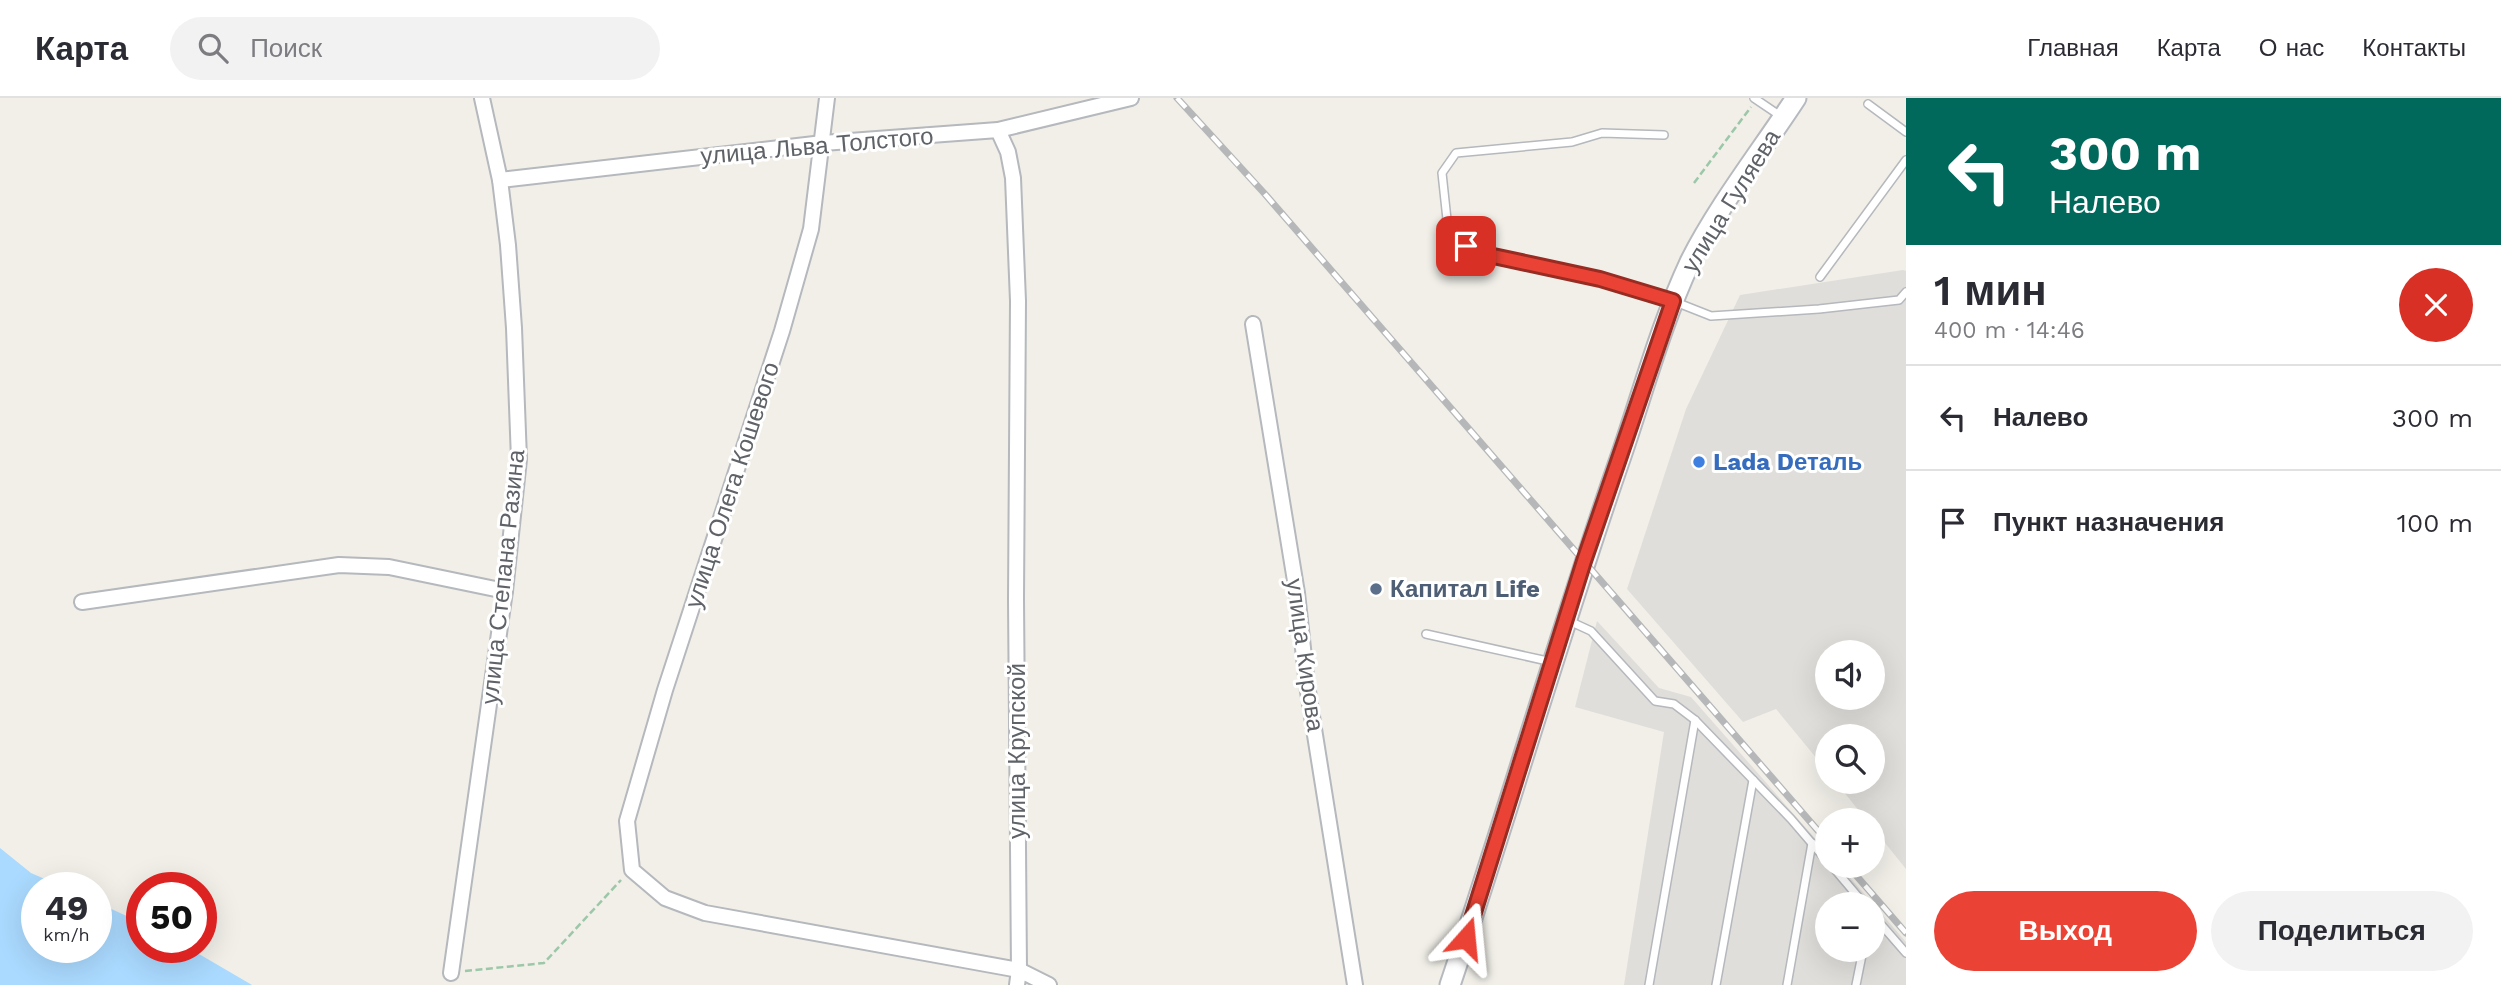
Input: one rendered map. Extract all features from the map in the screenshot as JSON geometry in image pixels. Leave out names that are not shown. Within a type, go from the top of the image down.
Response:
[{"type":"main road","name":"улица Гуляева","points":[[1450,985],[1584,561],[1673,301],[1692,259],[1743,176],[1796,98]]},
{"type":"street","name":"улица Степана Разина","points":[[451,973],[505,592],[519,459],[509,245],[500,180],[482,98]]},
{"type":"street","name":"улица Олега Кошевого","points":[[632,870],[627,821],[665,690],[786,318],[811,229],[827,98]]},
{"type":"street","name":"улица Льва Толстого","points":[[500,180],[823,143],[998,130],[1131,98]]},
{"type":"street","name":"улица Крупской","points":[[998,130],[1008,152],[1013,178],[1017,301],[1017,985]]},
{"type":"street","name":"улица Кирова","points":[[1253,324],[1297,593],[1307,685],[1354,985]]},
{"type":"street","points":[[82,602],[339,565],[389,567],[505,592]]},
{"type":"street","points":[[632,870],[665,898],[705,913],[1019,970],[1049,985]]},
{"type":"lane","points":[[1755,99],[1783,118]]},
{"type":"lane","points":[[1868,104],[1906,132]]},
{"type":"lane","points":[[1664,135],[1602,133],[1572,142],[1456,153],[1442,173],[1449,238],[1484,254],[1600,279],[1673,301],[1711,316],[1819,309],[1899,300],[1906,292]]},
{"type":"lane","points":[[1820,277],[1906,160]]},
{"type":"lane","points":[[1567,620],[1591,631],[1655,701],[1674,704],[1695,720],[1815,847]]},
{"type":"lane","points":[[1426,634],[1554,662]]},
{"type":"lane","points":[[1649,985],[1695,720]]},
{"type":"lane","points":[[1716,985],[1753,780]]},
{"type":"lane","points":[[1787,985],[1812,843]]},
{"type":"lane","points":[[1842,878],[1854,892]]},
{"type":"lane","points":[[1885,929],[1906,953]]},
{"type":"lane","points":[[1856,985],[1861,962]]},
{"type":"path","points":[[1695,183],[1755,99]]},
{"type":"path","points":[[451,973],[544,963],[632,870]]},
{"type":"shaded area","points":[[1906,271],[1906,869],[1885,843],[1885,808],[1857,808],[1846,794],[1885,794],[1885,724],[1815,724],[1815,756],[1776,709],[1743,722],[1627,589],[1686,409],[1740,295]]},
{"type":"shaded area","points":[[1597,621],[1659,688],[1691,697],[1815,838],[1815,878],[1850,878],[1863,892],[1815,892],[1815,962],[1885,962],[1885,918],[1906,942],[1906,985],[1624,985],[1664,732],[1575,707]]},
{"type":"water","points":[[0,848],[30,872],[21,872],[21,963],[112,963],[112,909],[126,916],[126,963],[214,963],[252,985],[0,985]]},
{"type":"railway","points":[[1177,98],[1264,193],[1815,827]]},
{"type":"railway","points":[[1858,878],[1906,933]]},
{"type":"place","name":"Lada Dеталь","points":[[1699,462]]},
{"type":"place","name":"Капитал Life","points":[[1376,589]]},
{"type":"route","points":[[1466,246],[1484,254],[1600,279],[1673,301],[1584,561],[1466,938]]}]
